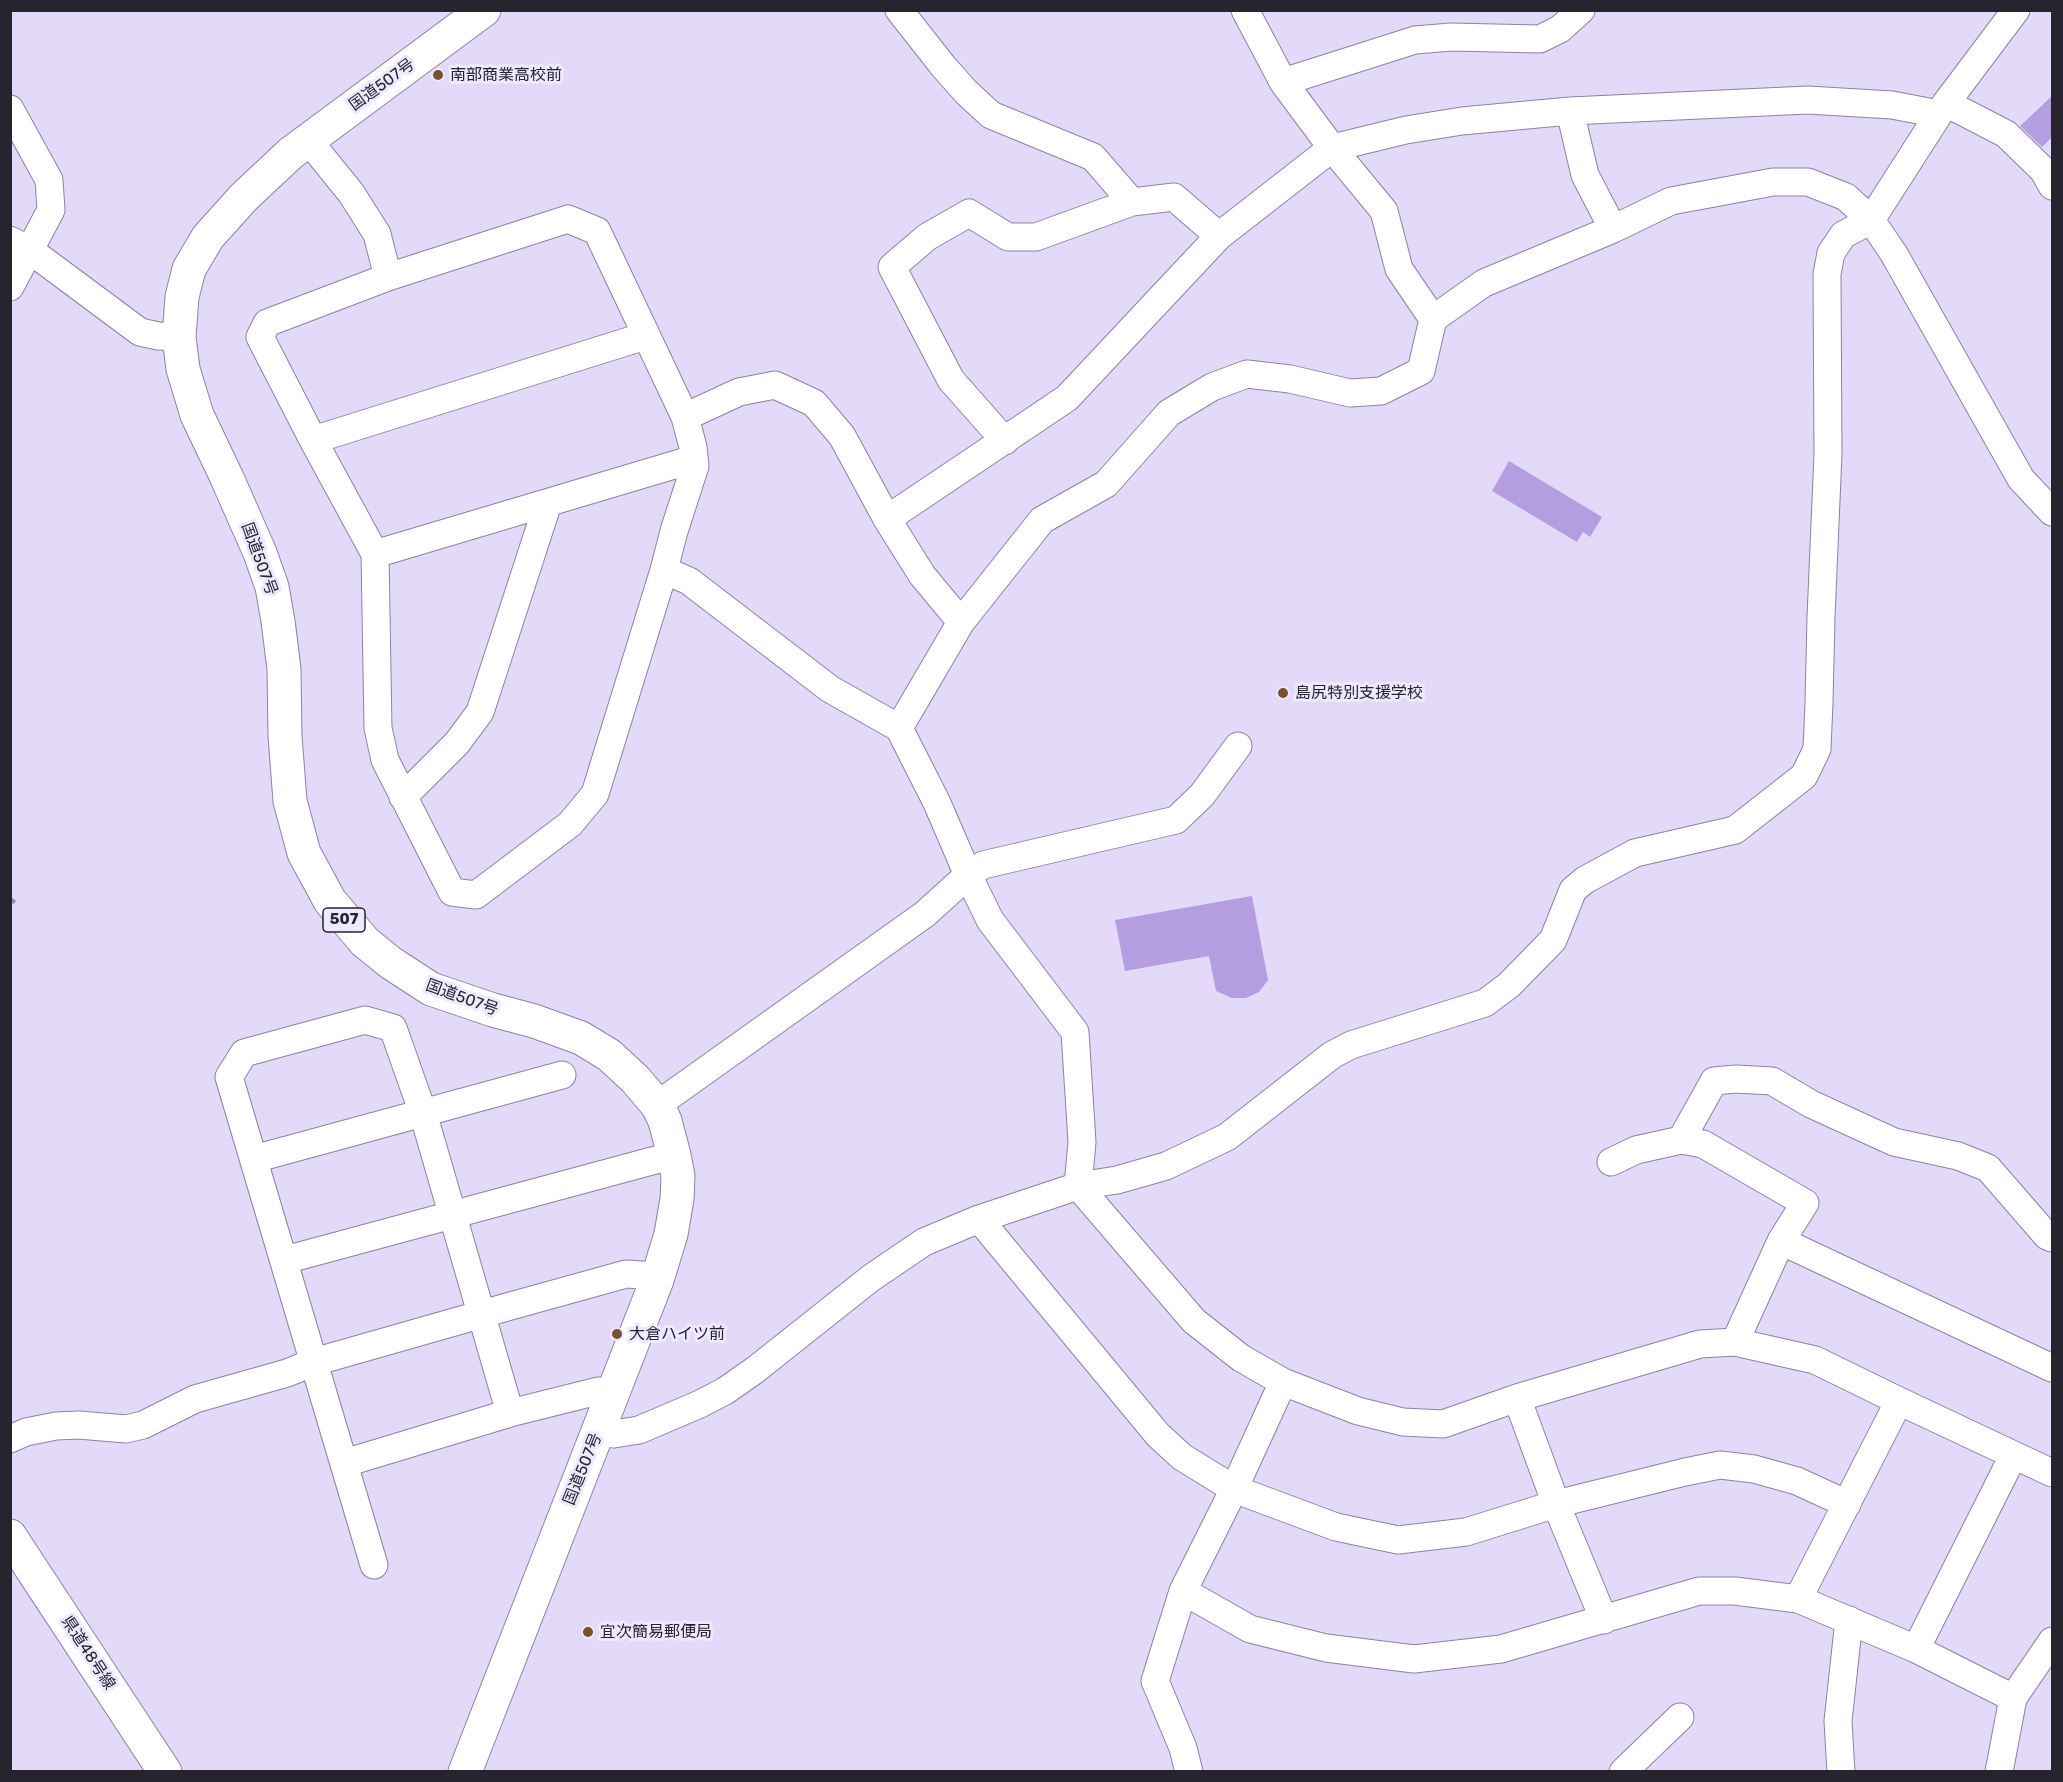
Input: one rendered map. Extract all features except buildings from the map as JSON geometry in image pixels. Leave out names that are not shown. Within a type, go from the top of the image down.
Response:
[{"type":"main road","name":"国道507号","points":[[465,1772],[657,1280],[671,1234],[677,1199],[678,1176],[674,1155],[665,1121],[658,1107],[609,1054],[580,1038],[444,994],[415,979],[365,942],[330,901],[304,853],[290,801],[285,736],[284,669],[272,587],[260,553],[227,478],[196,415],[187,385],[178,337],[184,282],[200,248],[243,197],[291,153],[484,10]]},
{"type":"main road","name":"県道48号線","points":[[10,1536],[165,1772]]},
{"type":"street","points":[[899,10],[951,74],[991,115],[1093,157],[1132,202]]},
{"type":"street","points":[[1245,10],[1283,82],[1332,148],[1384,211],[1399,269],[1433,320]]},
{"type":"street","points":[[1283,82],[1415,40],[1451,37],[1540,39],[1560,29],[1581,10]]},
{"type":"street","points":[[598,1432],[614,1434],[639,1430],[725,1391],[871,1278],[924,1242],[979,1219],[1078,1186],[1117,1180],[1166,1166],[1227,1137],[1332,1055],[1351,1045],[1485,1003],[1509,985],[1553,940],[1573,890],[1585,880],[1635,853],[1735,830],[1804,776],[1817,749],[1828,453],[1827,274],[1831,254],[1843,235],[1870,220],[1942,109],[2016,10]]},
{"type":"street","points":[[887,519],[1067,398],[1219,236],[1332,148],[1406,130],[1462,121],[1570,111],[1808,100],[1942,109],[2006,134],[2043,170],[2052,186]]},
{"type":"street","points":[[10,109],[49,180],[51,210],[21,245],[10,287]]},
{"type":"street","points":[[1570,111],[1585,175],[1613,229]]},
{"type":"street","points":[[308,140],[351,193],[377,234],[388,277]]},
{"type":"street","points":[[899,728],[962,622],[1042,520],[1106,484],[1169,413],[1212,387],[1247,374],[1290,379],[1350,393],[1381,391],[1420,371],[1433,320],[1484,283],[1613,229],[1671,201],[1773,182],[1808,182],[1846,197],[1870,220],[1894,254],[2021,480],[2052,512]]},
{"type":"street","points":[[1005,441],[951,380],[892,267],[927,237],[969,213],[1008,237],[1036,237],[1132,202],[1174,197],[1219,236]]},
{"type":"street","points":[[568,219],[597,231],[645,336],[685,417],[694,466],[595,794],[570,824],[476,895],[452,892],[385,760],[378,728],[375,554],[260,337],[267,323],[388,277],[568,219]]},
{"type":"street","points":[[21,245],[140,332],[178,337]]},
{"type":"street","points":[[313,440],[645,336]]},
{"type":"street","points":[[685,417],[739,392],[775,385],[814,403],[842,436],[887,519],[922,575],[962,622]]},
{"type":"street","points":[[375,554],[694,459]]},
{"type":"street","points":[[403,797],[457,744],[480,712],[548,502]]},
{"type":"street","points":[[664,570],[689,581],[830,689],[899,728],[937,803],[990,920],[1075,1032],[1082,1142],[1078,1186],[1194,1321],[1241,1358],[1282,1382],[1358,1411],[1403,1422],[1443,1424],[1517,1398],[1700,1344],[1735,1342],[1815,1360],[2052,1473]]},
{"type":"street","points":[[658,1107],[671,1095],[925,914],[968,875],[983,865],[1176,820],[1202,795],[1238,746]]},
{"type":"street","points":[[374,1565],[230,1077],[244,1053],[365,1020],[393,1028],[423,1113],[510,1413]]},
{"type":"street","points":[[254,1159],[562,1075]]},
{"type":"street","points":[[1680,1140],[1714,1081],[1736,1079],[1772,1081],[1811,1104],[1894,1142],[1958,1156],[1988,1168],[2047,1236],[2052,1238]]},
{"type":"street","points":[[1611,1162],[1636,1150],[1680,1140],[1703,1144],[1805,1203],[1781,1241],[1735,1342]]},
{"type":"street","points":[[285,1260],[674,1155]]},
{"type":"street","points":[[979,1219],[1158,1435],[1182,1457],[1234,1489],[1336,1527],[1398,1540],[1466,1532],[1556,1504],[1720,1465],[1754,1469],[1797,1481],[1847,1504]]},
{"type":"street","points":[[1781,1241],[2052,1368]]},
{"type":"street","points":[[10,1439],[26,1432],[56,1426],[79,1425],[126,1429],[143,1425],[195,1399],[287,1373],[314,1362],[626,1274],[642,1275],[657,1280]]},
{"type":"street","points":[[1189,1772],[1182,1748],[1155,1681],[1182,1591],[1234,1489],[1282,1382]]},
{"type":"street","points":[[345,1463],[510,1413],[598,1391],[614,1392]]},
{"type":"street","points":[[1517,1398],[1556,1504],[1604,1620]]},
{"type":"street","points":[[1798,1599],[1899,1401]]},
{"type":"street","points":[[1916,1649],[2013,1456]]},
{"type":"street","points":[[1182,1591],[1250,1629],[1326,1648],[1414,1659],[1502,1649],[1699,1591],[1735,1591],[1798,1599],[1916,1649],[2013,1698]]},
{"type":"street","points":[[1841,1772],[1838,1721],[1849,1620]]},
{"type":"street","points":[[2000,1772],[2013,1698],[2052,1641]]},
{"type":"street","points":[[1623,1772],[1680,1717]]},
{"type":"path","points":[[10,899],[16,903]]},
{"type":"place","name":"南部商業高校前","points":[[438,75]]},
{"type":"place","name":"島尻特別支援学校","points":[[1283,693]]},
{"type":"place","name":"大倉ハイツ前","points":[[617,1334]]},
{"type":"place","name":"宜次簡易郵便局","points":[[588,1632]]}]
